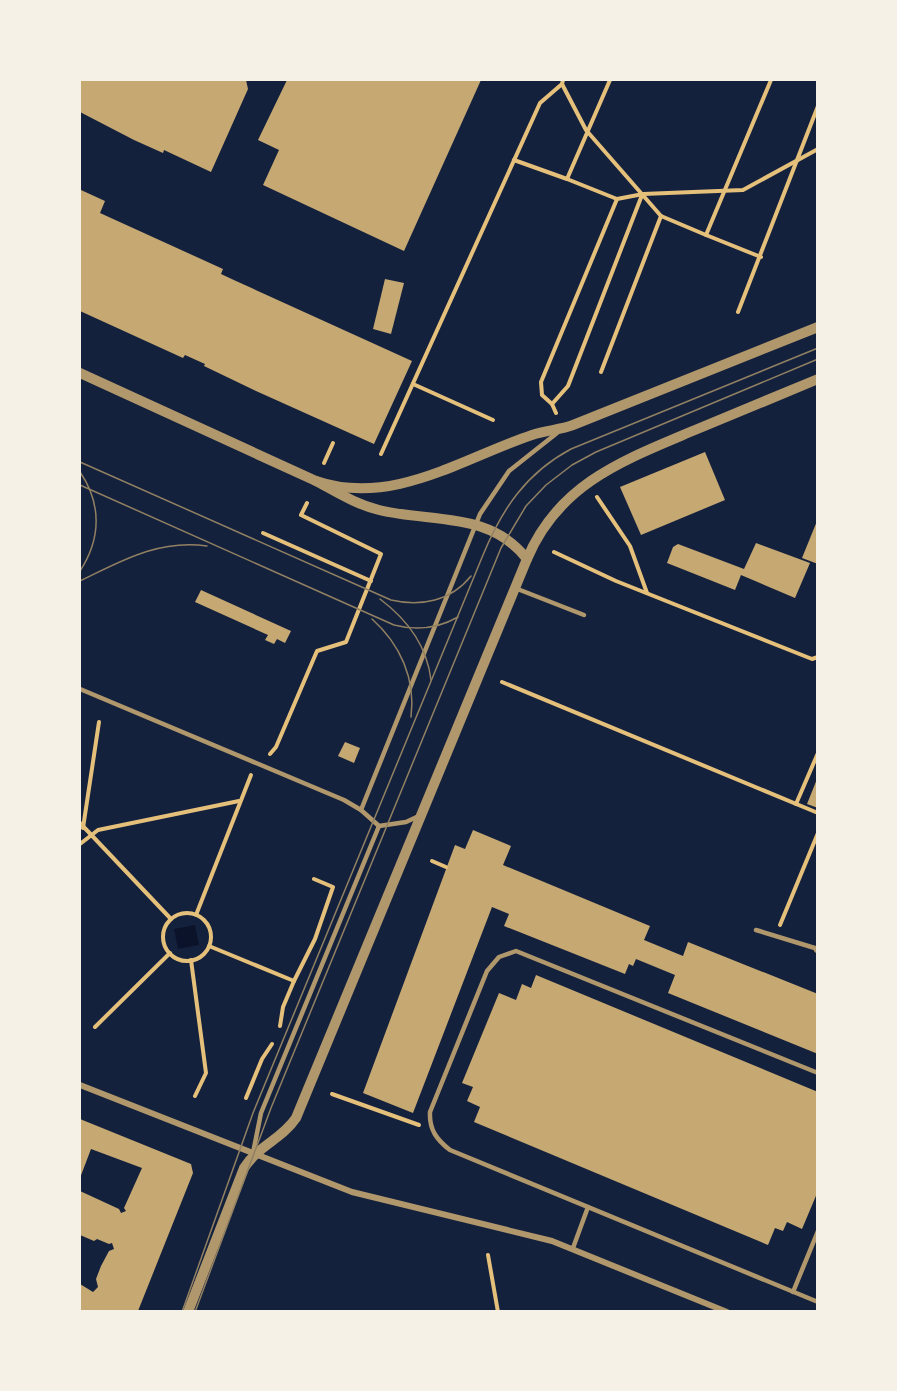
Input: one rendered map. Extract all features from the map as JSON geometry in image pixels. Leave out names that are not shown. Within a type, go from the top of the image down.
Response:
[{"type":"street","points":[[316,481],[345,488],[384,487],[426,476],[534,434],[562,429],[818,327]]},
{"type":"street","points":[[80,373],[316,481],[341,496],[380,510],[475,524],[506,537],[527,559]]},
{"type":"street","points":[[188,1311],[236,1183],[252,1155],[284,1133],[296,1118],[538,536],[556,511],[596,476],[644,452],[818,379]]},
{"type":"street","points":[[80,1085],[252,1155],[377,1200],[514,1230],[573,1248],[725,1311]]},
{"type":"lane","points":[[362,810],[450,594],[475,524],[491,494],[509,471],[562,429]]},
{"type":"lane","points":[[515,588],[584,615]]},
{"type":"lane","points":[[80,689],[260,764],[362,810],[379,826]]},
{"type":"lane","points":[[379,826],[406,822],[422,814]]},
{"type":"lane","points":[[252,1155],[261,1113],[379,826]]},
{"type":"lane","points":[[756,930],[777,934],[817,950]]},
{"type":"lane","points":[[818,1073],[516,951],[499,957],[487,971],[430,1112],[432,1130],[438,1141],[450,1150],[818,1302]]},
{"type":"lane","points":[[573,1248],[588,1207]]},
{"type":"lane","points":[[793,1292],[818,1231]]},
{"type":"path","points":[[567,179],[586,130],[610,80]]},
{"type":"path","points":[[706,235],[771,80]]},
{"type":"path","points":[[381,454],[540,103],[563,82],[586,130],[661,216],[761,256]]},
{"type":"path","points":[[738,312],[818,106]]},
{"type":"path","points":[[514,160],[617,199],[643,194],[724,193],[743,190],[818,149]]},
{"type":"path","points":[[552,404],[568,386],[643,194]]},
{"type":"path","points":[[558,417],[552,404],[542,395],[541,382],[617,199]]},
{"type":"path","points":[[601,372],[661,216]]},
{"type":"path","points":[[413,384],[493,420]]},
{"type":"path","points":[[324,463],[333,443]]},
{"type":"path","points":[[594,491],[630,546],[647,593]]},
{"type":"path","points":[[196,915],[250,776],[276,747],[316,651],[346,642],[381,554],[302,515],[307,503]]},
{"type":"path","points":[[263,533],[371,581]]},
{"type":"path","points":[[554,552],[647,593],[818,662]]},
{"type":"path","points":[[812,659],[818,657]]},
{"type":"path","points":[[502,682],[818,813]]},
{"type":"path","points":[[84,828],[99,722]]},
{"type":"path","points":[[796,804],[818,753]]},
{"type":"path","points":[[80,844],[98,830],[240,801]]},
{"type":"path","points":[[80,823],[171,919]]},
{"type":"path","points":[[777,934],[818,833]]},
{"type":"path","points":[[432,861],[446,867]]},
{"type":"path","points":[[246,1098],[276,1034],[294,981],[315,939],[333,887],[314,879]]},
{"type":"path","points":[[183,913],[202,918],[210,932],[208,946],[204,953],[191,960],[179,959],[170,953],[163,940],[166,925],[171,919],[183,913]]},
{"type":"path","points":[[208,946],[294,981]]},
{"type":"path","points":[[95,1027],[170,953]]},
{"type":"path","points":[[191,960],[206,1073],[195,1096]]},
{"type":"path","points":[[332,1094],[432,1130]]},
{"type":"path","points":[[488,1255],[498,1311]]},
{"type":"water","points":[[195,925],[199,945],[178,949],[174,929]]},
{"type":"building","points":[[80,80],[246,80],[248,89],[211,172],[164,150],[163,153],[134,140],[80,112]]},
{"type":"building","points":[[287,80],[481,80],[404,251],[263,185],[279,150],[258,140]]},
{"type":"building","points":[[81,190],[105,201],[100,213],[223,269],[221,274],[412,361],[374,444],[256,391],[204,366],[205,364],[185,355],[183,358],[80,311]]},
{"type":"building","points":[[385,279],[404,283],[391,334],[373,329]]},
{"type":"building","points":[[705,452],[725,500],[641,535],[620,487]]},
{"type":"building","points":[[818,521],[818,564],[802,558]]},
{"type":"building","points":[[756,543],[810,563],[795,598],[741,575],[735,590],[667,563],[673,547],[678,544],[744,569]]},
{"type":"building","points":[[201,590],[291,631],[285,643],[277,639],[274,644],[265,640],[268,635],[195,602]]},
{"type":"building","points":[[345,742],[360,748],[354,763],[338,756]]},
{"type":"building","points":[[818,779],[818,808],[807,804]]},
{"type":"building","points":[[473,830],[511,846],[503,865],[650,926],[644,940],[683,956],[688,942],[818,994],[818,1054],[668,993],[675,975],[636,959],[633,966],[629,964],[625,974],[504,926],[509,914],[492,907],[413,1113],[363,1093],[455,845],[465,849]]},
{"type":"building","points":[[536,975],[818,1092],[818,1191],[802,1229],[787,1222],[783,1231],[775,1228],[768,1245],[474,1122],[480,1107],[467,1101],[473,1087],[462,1083],[499,993],[516,1000],[522,984],[531,988]]},
{"type":"building","points":[[80,1119],[191,1164],[193,1173],[138,1311],[80,1311],[80,1284],[93,1292],[98,1287],[96,1279],[101,1266],[109,1251],[114,1249],[112,1243],[97,1239],[94,1241],[80,1235],[80,1191],[119,1209],[121,1213],[126,1211],[124,1208],[142,1168],[91,1149],[80,1178]]},
{"type":"tram line","points":[[182,1312],[253,1113],[490,538],[507,508],[528,481],[541,469],[571,449],[818,348]]},
{"type":"tram line","points":[[195,1312],[271,1108],[501,548],[526,506],[546,485],[572,465],[596,452],[818,359]]},
{"type":"tram line","points":[[80,462],[391,600],[413,603],[435,600],[454,591],[471,576]]},
{"type":"tram line","points":[[80,472],[92,496],[96,522],[92,547],[80,571]]},
{"type":"tram line","points":[[80,485],[394,625],[427,628],[458,617]]},
{"type":"tram line","points":[[80,581],[141,553],[173,546],[207,546]]},
{"type":"tram line","points":[[380,599],[399,616],[414,635],[425,656],[431,680]]},
{"type":"tram line","points":[[372,619],[391,640],[404,663],[411,689],[411,717]]}]
